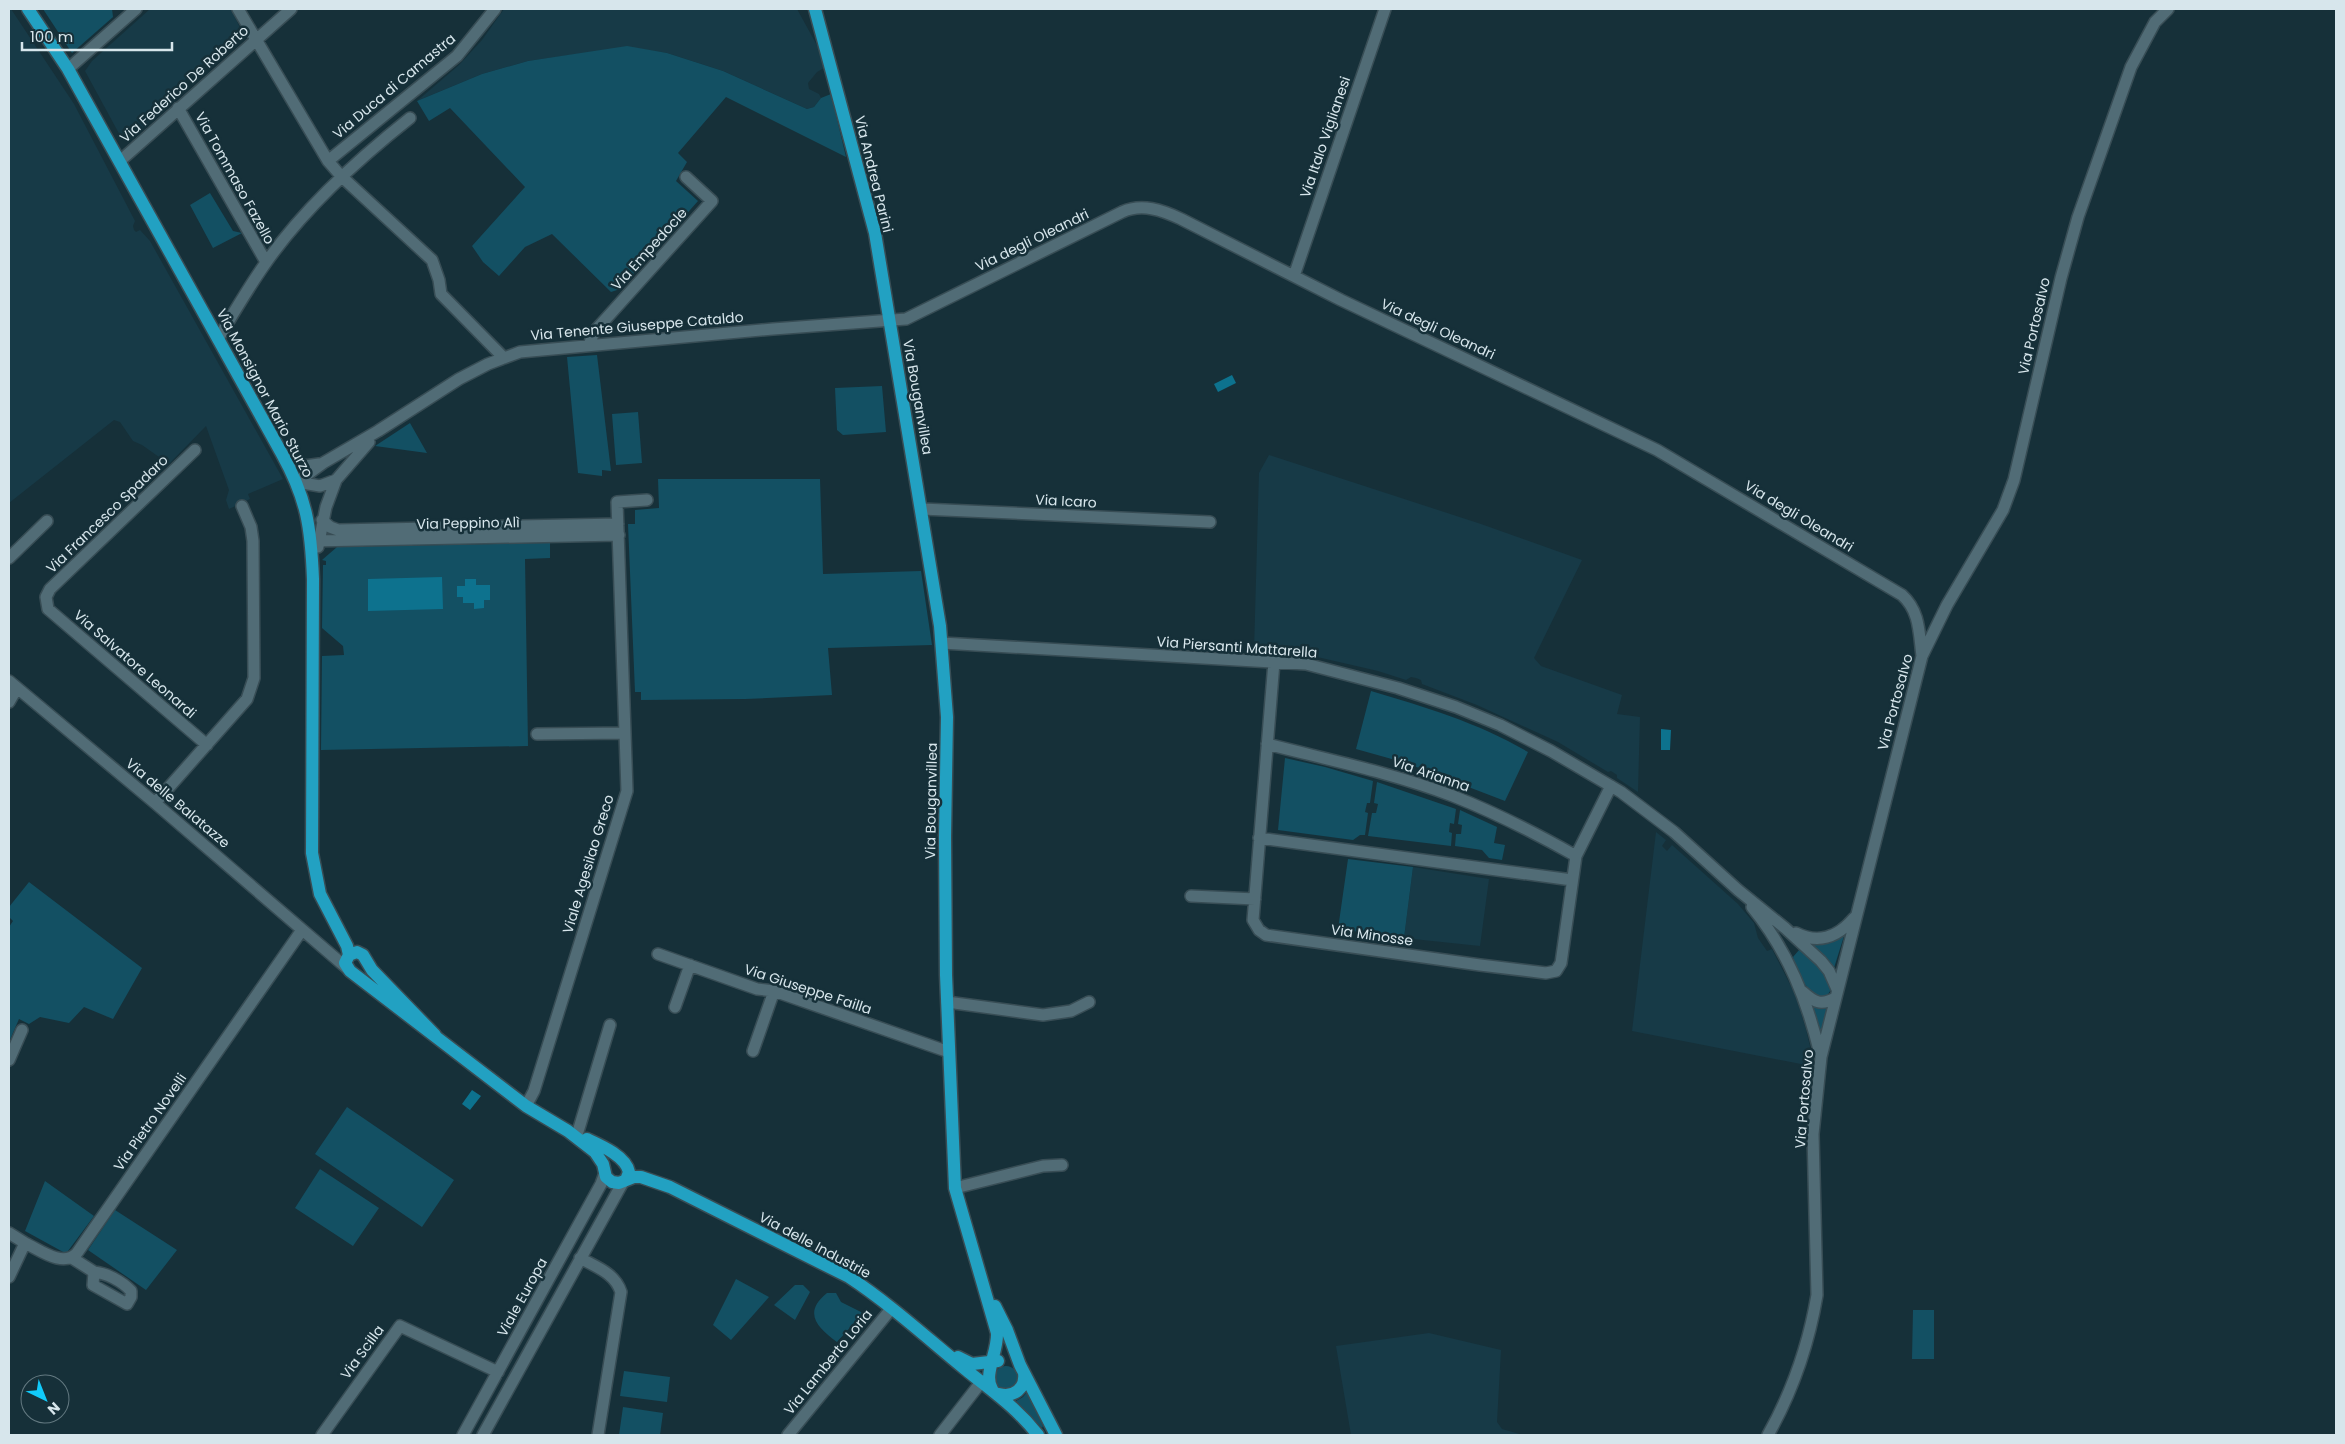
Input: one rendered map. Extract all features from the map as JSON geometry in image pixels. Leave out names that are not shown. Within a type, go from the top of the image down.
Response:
[{"type":"main road","name":"Via Monsignor Mario Sturzo","points":[[28,9],[68,70],[120,161],[282,454],[303,498],[315,541],[313,579],[312,853],[320,894],[354,961]]},
{"type":"main road","points":[[808,9],[822,35]]},
{"type":"main road","points":[[816,9],[822,35]]},
{"type":"main road","name":"Via Andrea Parini","points":[[822,35],[875,233],[890,322]]},
{"type":"main road","name":"Via Bouganvillea","points":[[890,322],[922,509],[942,643],[947,717],[945,837],[947,1002],[955,1188],[982,1281]]},
{"type":"main road","points":[[354,961],[372,970],[434,1035]]},
{"type":"main road","points":[[354,961],[434,1035],[526,1106],[573,1133],[595,1142],[625,1163],[629,1172],[624,1181]]},
{"type":"main road","points":[[573,1133],[595,1152],[612,1182],[641,1177],[670,1187]]},
{"type":"main road","points":[[605,1172],[608,1165],[613,1161],[625,1163],[643,1168],[670,1187]]},
{"type":"main road","name":"Via delle Industrie","points":[[670,1187],[849,1277],[937,1344]]},
{"type":"main road","points":[[982,1281],[997,1333],[998,1344],[994,1363],[988,1378],[991,1388]]},
{"type":"main road","points":[[982,1281],[1008,1330],[1022,1369],[1056,1435]]},
{"type":"main road","points":[[937,1344],[972,1364],[994,1363],[1008,1359],[1022,1369]]},
{"type":"main road","points":[[937,1344],[1019,1411],[1038,1435]]},
{"type":"main road","points":[[991,1388],[1011,1395],[1018,1391],[1023,1384],[1022,1369]]},
{"type":"street","points":[[68,70],[122,14],[136,9]]},
{"type":"street","points":[[238,9],[328,161],[341,176],[432,260],[439,280],[441,294],[504,358]]},
{"type":"street","name":"Via Federico De Roberto","points":[[120,161],[291,9]]},
{"type":"street","name":"Via Duca di Camastra","points":[[328,161],[457,56],[495,9]]},
{"type":"street","name":"Via Italo Viglianesi","points":[[1294,276],[1385,9]]},
{"type":"street","name":"Via Portosalvo","points":[[1768,1435],[1793,1380],[1813,1320],[1817,1295],[1813,1134],[1821,1057],[1922,656],[1947,605],[2003,510],[2014,480],[2061,278],[2078,217],[2131,68],[2155,22],[2168,9]]},
{"type":"street","name":"Via Tommaso Fazello","points":[[178,108],[266,262]]},
{"type":"street","points":[[218,339],[266,262],[341,176],[410,118]]},
{"type":"street","name":"Via Empedocle","points":[[589,345],[594,332],[712,201],[686,177]]},
{"type":"street","name":"Via degli Oleandri","points":[[890,322],[906,319],[1134,208],[1163,210],[1294,276],[1657,450],[1902,594],[1910,602],[1917,617],[1922,656]]},
{"type":"street","name":"Via Tenente Giuseppe Cataldo","points":[[378,432],[459,379],[520,352],[867,321],[890,322]]},
{"type":"street","points":[[297,482],[323,463],[378,432]]},
{"type":"street","points":[[315,541],[336,480],[378,432]]},
{"type":"street","name":"Via Francesco Spadaro","points":[[47,604],[46,597],[50,589],[195,450]]},
{"type":"street","points":[[282,454],[305,466],[323,463]]},
{"type":"street","points":[[297,482],[320,486],[336,480]]},
{"type":"street","name":"Viale Agesilao Greco","points":[[526,1106],[534,1091],[627,791],[617,502],[647,500]]},
{"type":"street","points":[[155,803],[247,699],[254,678],[253,541],[251,526],[242,506]]},
{"type":"street","name":"Via Icaro","points":[[922,509],[1210,522]]},
{"type":"street","name":"Via Peppino Alì","points":[[322,520],[330,527],[338,530],[619,530]]},
{"type":"street","points":[[9,558],[47,521]]},
{"type":"street","name":"Via Peppino Alì","points":[[315,541],[619,530]]},
{"type":"street","name":"Via Salvatore Leonardi","points":[[47,604],[48,609],[207,745]]},
{"type":"street","name":"Via Piersanti Mattarella","points":[[942,643],[1306,664],[1456,707],[1500,725],[1543,746],[1621,792],[1674,832],[1738,890]]},
{"type":"street","name":"Via Minosse","points":[[1274,662],[1253,920],[1259,930],[1266,934],[1480,965],[1552,973],[1561,964],[1576,856],[1611,786]]},
{"type":"street","points":[[9,702],[13,684]]},
{"type":"street","name":"Via delle Balatazze","points":[[13,684],[302,930],[326,949],[354,961]]},
{"type":"street","points":[[537,734],[625,733]]},
{"type":"street","name":"Via Arianna","points":[[1267,744],[1389,775],[1453,796],[1535,834],[1576,856]]},
{"type":"street","points":[[1259,838],[1572,880]]},
{"type":"street","points":[[1738,890],[1786,928],[1830,971],[1836,993],[1824,1003],[1818,1002],[1802,992]]},
{"type":"street","points":[[1738,890],[1782,948],[1802,992],[1821,1057]]},
{"type":"street","points":[[1191,896],[1255,899]]},
{"type":"street","points":[[1786,928],[1806,938],[1817,940],[1838,933],[1855,917]]},
{"type":"street","name":"Via Pietro Novelli","points":[[72,1258],[302,930]]},
{"type":"street","name":"Via Giuseppe Failla","points":[[658,954],[757,989],[774,991],[949,1052]]},
{"type":"street","points":[[675,1007],[690,965]]},
{"type":"street","points":[[753,1050],[774,991]]},
{"type":"street","points":[[947,1002],[1043,1015],[1070,1011],[1089,1002]]},
{"type":"street","points":[[573,1133],[610,1025]]},
{"type":"street","points":[[9,1060],[22,1030]]},
{"type":"street","points":[[955,1188],[1043,1166],[1062,1165]]},
{"type":"street","name":"Viale Europa","points":[[463,1435],[601,1184],[605,1172]]},
{"type":"street","points":[[483,1435],[624,1181]]},
{"type":"street","points":[[9,1233],[57,1258],[66,1260],[72,1258],[94,1272]]},
{"type":"street","points":[[9,1277],[25,1243]]},
{"type":"street","points":[[580,1258],[610,1275],[618,1282],[620,1292],[598,1435]]},
{"type":"street","name":"Via Lamberto Loria","points":[[788,1435],[891,1309]]},
{"type":"street","name":"Via Scilla","points":[[322,1435],[400,1326],[498,1372]]},
{"type":"street","points":[[940,1435],[991,1388]]},
{"type":"shaded area","points":[[9,9],[11,9],[74,104],[135,221],[134,230],[136,232],[140,230],[150,241],[283,479],[248,494],[250,499],[229,509],[226,500],[229,490],[206,426],[169,464],[133,441],[120,422],[114,420],[9,503]]},
{"type":"shaded area","points":[[43,9],[112,9],[113,17],[72,53]]},
{"type":"shaded area","points":[[150,9],[231,9],[244,36],[224,56],[212,56],[150,111],[149,122],[129,141],[125,141],[122,139],[85,71],[92,61]]},
{"type":"shaded area","points":[[504,9],[797,9],[819,49],[824,68],[817,72],[808,83],[809,89],[819,94],[821,98],[814,107],[807,109],[723,71],[667,53],[627,47],[528,61],[482,74],[417,101],[459,65],[482,40]]},
{"type":"shaded area","points":[[627,46],[667,53],[723,71],[807,109],[814,107],[821,98],[831,94],[846,157],[726,97],[678,153],[687,162],[676,181],[698,201],[620,289],[611,292],[552,234],[525,247],[499,276],[483,262],[472,246],[525,187],[450,108],[429,121],[417,101],[482,74],[528,61]]},
{"type":"shaded area","points":[[210,193],[233,231],[242,233],[213,248],[190,205]]},
{"type":"shaded area","points":[[597,355],[611,471],[602,470],[602,476],[578,473],[567,357]]},
{"type":"shaded area","points":[[1232,375],[1236,383],[1218,392],[1214,384]]},
{"type":"shaded area","points":[[882,386],[886,432],[843,435],[837,430],[835,388]]},
{"type":"shaded area","points":[[638,412],[642,463],[616,465],[612,414]]},
{"type":"shaded area","points":[[410,423],[427,453],[375,446]]},
{"type":"shaded area","points":[[1269,455],[1481,524],[1582,560],[1534,658],[1541,666],[1622,695],[1617,714],[1640,717],[1638,792],[1617,778],[1617,775],[1611,771],[1608,772],[1558,742],[1477,705],[1422,684],[1421,680],[1416,678],[1411,677],[1406,680],[1378,671],[1300,653],[1254,651],[1259,473]]},
{"type":"shaded area","points":[[658,479],[820,479],[823,574],[921,571],[932,645],[828,648],[832,695],[745,699],[641,700],[641,692],[635,692],[628,524],[635,524],[635,510],[659,508]]},
{"type":"shaded area","points":[[550,543],[550,558],[525,559],[528,746],[321,750],[322,656],[344,655],[343,646],[322,628],[323,565],[326,565],[326,561],[322,560],[337,547]]},
{"type":"shaded area","points":[[442,577],[443,609],[368,611],[368,579]]},
{"type":"shaded area","points":[[465,579],[476,579],[476,585],[490,585],[490,600],[484,600],[484,608],[474,609],[474,603],[463,603],[463,597],[457,597],[457,586],[465,586]]},
{"type":"shaded area","points":[[1371,691],[1471,724],[1528,752],[1505,801],[1406,763],[1356,749]]},
{"type":"shaded area","points":[[1661,729],[1671,730],[1670,750],[1661,750]]},
{"type":"shaded area","points":[[1285,758],[1373,781],[1370,803],[1367,803],[1365,812],[1368,813],[1365,835],[1360,835],[1353,840],[1278,830]]},
{"type":"shaded area","points":[[1377,782],[1456,809],[1454,824],[1450,823],[1449,832],[1452,833],[1451,846],[1368,836],[1372,813],[1376,813],[1378,804],[1374,803]]},
{"type":"shaded area","points":[[1460,810],[1497,827],[1494,843],[1505,845],[1502,860],[1489,858],[1482,850],[1455,846],[1456,834],[1461,834],[1462,825],[1458,824]]},
{"type":"shaded area","points":[[1656,832],[1666,840],[1662,846],[1667,851],[1672,845],[1738,904],[1754,923],[1758,938],[1767,951],[1772,949],[1795,994],[1806,1029],[1811,1051],[1809,1051],[1806,1065],[1632,1031]]},
{"type":"shaded area","points":[[1348,859],[1413,867],[1404,938],[1338,929]]},
{"type":"shaded area","points":[[1413,867],[1489,879],[1480,946],[1404,938]]},
{"type":"shaded area","points":[[29,882],[142,968],[113,1019],[84,1007],[69,1023],[40,1017],[29,1024],[19,1019],[9,1042],[9,927],[13,921],[9,917],[9,907]]},
{"type":"shaded area","points":[[1844,936],[1834,968],[1807,943]]},
{"type":"shaded area","points":[[1799,950],[1803,950],[1824,970],[1832,988],[1825,999],[1819,999],[1799,975],[1793,957]]},
{"type":"shaded area","points":[[1811,1004],[1827,1007],[1820,1036]]},
{"type":"shaded area","points":[[472,1090],[481,1096],[470,1110],[462,1104]]},
{"type":"shaded area","points":[[347,1107],[454,1180],[422,1227],[315,1154]]},
{"type":"shaded area","points":[[320,1169],[379,1208],[353,1246],[295,1208]]},
{"type":"shaded area","points":[[45,1181],[94,1216],[65,1253],[25,1231]]},
{"type":"shaded area","points":[[115,1210],[177,1250],[146,1290],[88,1250]]},
{"type":"shaded area","points":[[736,1279],[769,1297],[731,1340],[713,1325]]},
{"type":"shaded area","points":[[795,1285],[803,1285],[810,1292],[795,1320],[774,1305]]},
{"type":"shaded area","points":[[827,1293],[836,1293],[841,1302],[863,1313],[837,1342],[819,1326],[814,1314],[819,1300]]},
{"type":"shaded area","points":[[1913,1310],[1934,1310],[1934,1359],[1912,1359]]},
{"type":"shaded area","points":[[1429,1333],[1501,1350],[1497,1422],[1502,1429],[1523,1435],[1351,1435],[1336,1346]]},
{"type":"shaded area","points":[[1006,1366],[1015,1369],[1018,1378],[1015,1387],[1006,1390],[997,1387],[994,1378],[997,1369]]},
{"type":"shaded area","points":[[624,1371],[670,1377],[667,1402],[620,1396]]},
{"type":"shaded area","points":[[1027,1392],[1043,1426],[1042,1428],[1016,1401]]},
{"type":"shaded area","points":[[623,1407],[663,1413],[660,1435],[619,1435]]}]
